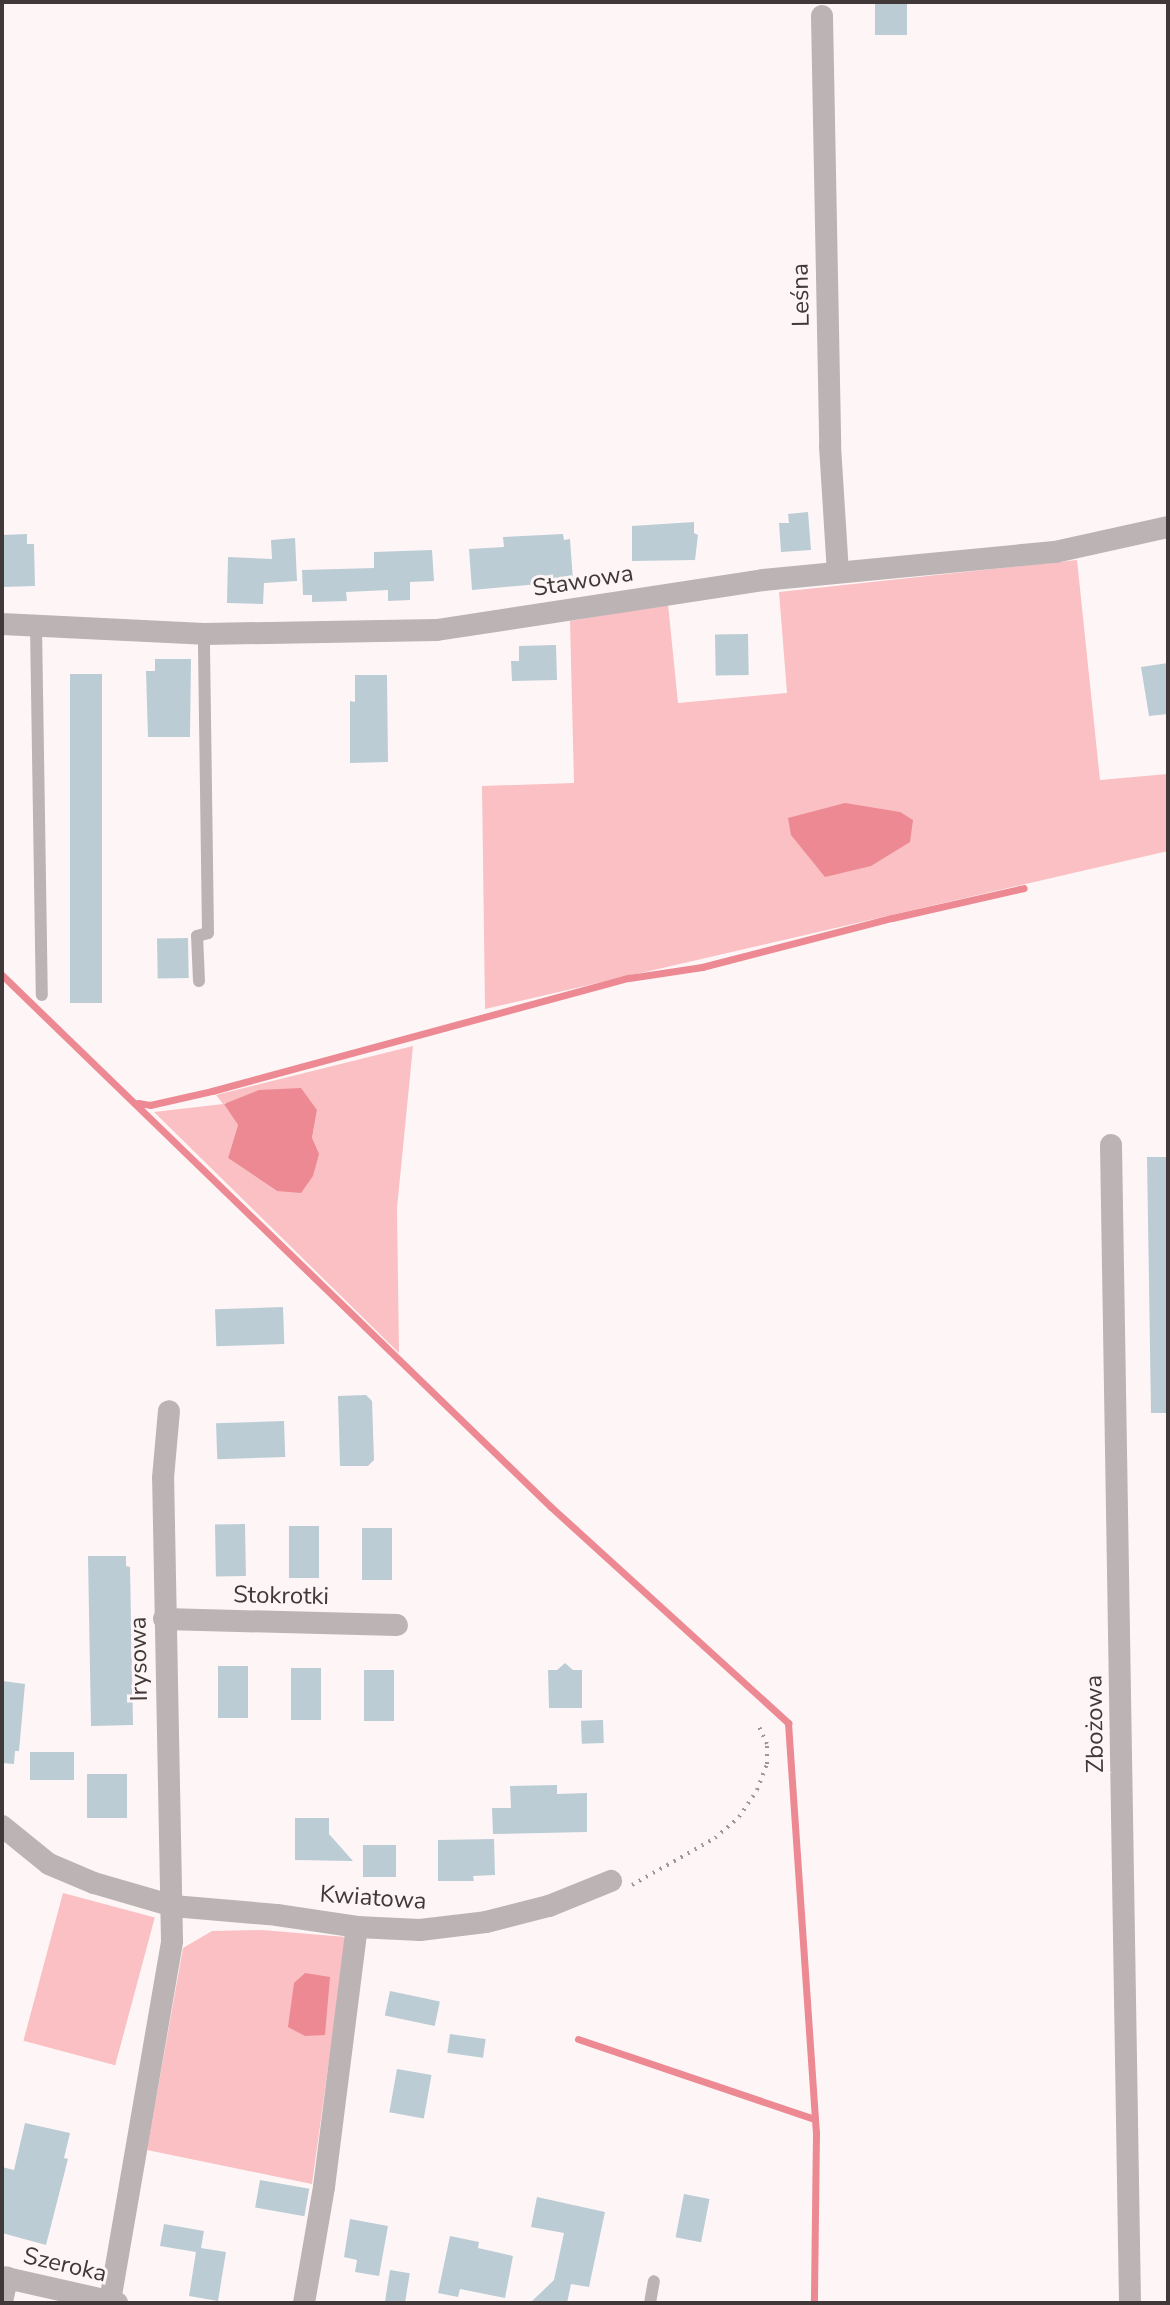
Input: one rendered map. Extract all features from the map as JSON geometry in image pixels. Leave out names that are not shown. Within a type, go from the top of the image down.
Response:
[{"type":"street","name":"Leśna","points":[[822,16],[830,446],[838,572]]},
{"type":"street","name":"Stawowa","points":[[2,624],[204,634],[437,630],[763,580],[1055,552],[1168,527]]},
{"type":"street","name":"Zbożowa","points":[[1111,1145],[1130,2303]]},
{"type":"street","name":"Irysowa","points":[[169,1411],[163,1478],[164,1619],[173,1906]]},
{"type":"street","name":"Stokrotki","points":[[164,1619],[397,1625]]},
{"type":"street","name":"Kwiatowa","points":[[2,1826],[49,1864],[94,1883],[173,1906],[277,1915],[357,1927],[420,1930],[486,1922],[549,1906],[611,1881]]},
{"type":"street","points":[[113,2302],[172,1941],[173,1906]]},
{"type":"street","points":[[304,2303],[324,2187],[357,1927]]},
{"type":"street","points":[[2,2302],[4,2278]]},
{"type":"street","name":"Szeroka","points":[[4,2278],[113,2302]]},
{"type":"lane","points":[[36,626],[42,995]]},
{"type":"lane","points":[[199,981],[197,936],[208,933],[204,634]]},
{"type":"lane","points":[[650,2303],[654,2281]]},
{"type":"path","points":[[611,1881],[635,1886],[715,1838],[739,1817],[757,1790],[767,1764],[767,1744],[758,1725]]},
{"type":"shaded area","points":[[1077,560],[1100,780],[1168,774],[1168,851],[485,1009],[482,786],[574,783],[570,621],[668,604],[678,703],[787,693],[779,592]]},
{"type":"shaded area","points":[[845,803],[900,812],[913,820],[910,842],[871,866],[825,877],[791,835],[788,818]]},
{"type":"shaded area","points":[[413,1046],[397,1208],[399,1353],[154,1112],[223,1104],[216,1095]],"holes":[[[224,1103],[317,1110],[312,1138],[277,1191],[228,1158],[238,1125]]]},
{"type":"shaded area","points":[[301,1088],[317,1110],[312,1138],[319,1154],[313,1176],[301,1193],[277,1191],[228,1158],[238,1125],[224,1104],[259,1090]]},
{"type":"shaded area","points":[[63,1893],[155,1918],[115,2065],[23,2041]]},
{"type":"shaded area","points":[[262,1930],[346,1937],[312,2184],[147,2150],[183,1948],[212,1931]]},
{"type":"shaded area","points":[[305,1973],[330,1977],[325,2035],[305,2036],[288,2027],[294,1983]]},
{"type":"building","points":[[875,2],[907,2],[907,35],[875,35]]},
{"type":"building","points":[[808,512],[811,550],[781,552],[779,523],[789,523],[788,514]]},
{"type":"building","points":[[694,522],[694,533],[698,535],[695,560],[632,561],[632,526]]},
{"type":"building","points":[[27,534],[27,544],[34,544],[35,586],[2,587],[2,535]]},
{"type":"building","points":[[563,534],[564,540],[570,539],[573,581],[472,590],[469,549],[504,547],[503,537]]},
{"type":"building","points":[[295,538],[297,581],[264,583],[263,604],[227,603],[228,557],[272,559],[271,540]]},
{"type":"building","points":[[432,550],[434,581],[410,582],[410,600],[388,601],[388,590],[346,592],[347,601],[312,602],[312,595],[303,595],[302,570],[374,568],[374,552]]},
{"type":"building","points":[[748,634],[749,675],[716,676],[715,635]]},
{"type":"building","points":[[556,645],[557,680],[512,681],[511,661],[519,661],[519,646]]},
{"type":"building","points":[[155,659],[191,659],[190,737],[148,737],[146,671],[155,671]]},
{"type":"building","points":[[1168,663],[1168,714],[1149,716],[1141,667]]},
{"type":"building","points":[[70,674],[102,674],[102,1003],[70,1003]]},
{"type":"building","points":[[355,675],[387,675],[388,762],[350,763],[350,701],[355,702]]},
{"type":"building","points":[[188,938],[189,978],[158,979],[157,939]]},
{"type":"building","points":[[1147,1157],[1168,1157],[1168,1413],[1151,1413]]},
{"type":"building","points":[[283,1307],[284,1344],[216,1346],[215,1309]]},
{"type":"building","points":[[366,1395],[372,1401],[374,1460],[368,1466],[340,1466],[338,1396]]},
{"type":"building","points":[[284,1421],[285,1457],[217,1459],[216,1423]]},
{"type":"building","points":[[245,1524],[246,1576],[216,1577],[215,1525]]},
{"type":"building","points":[[289,1526],[319,1526],[319,1578],[289,1578]]},
{"type":"building","points":[[362,1528],[392,1528],[392,1580],[362,1580]]},
{"type":"building","points":[[88,1556],[126,1556],[126,1566],[130,1567],[133,1725],[91,1726]]},
{"type":"building","points":[[565,1663],[573,1670],[582,1670],[582,1708],[549,1708],[548,1670],[557,1670]]},
{"type":"building","points":[[218,1666],[248,1666],[248,1718],[218,1718]]},
{"type":"building","points":[[291,1668],[321,1668],[321,1720],[291,1720]]},
{"type":"building","points":[[364,1670],[394,1670],[394,1721],[364,1721]]},
{"type":"building","points":[[3,1681],[25,1684],[19,1751],[15,1751],[14,1764],[2,1763]]},
{"type":"building","points":[[603,1720],[604,1743],[582,1744],[581,1721]]},
{"type":"building","points":[[30,1752],[74,1752],[74,1780],[30,1780]]},
{"type":"building","points":[[87,1774],[127,1774],[127,1818],[87,1818]]},
{"type":"building","points":[[557,1785],[557,1794],[587,1793],[587,1832],[493,1834],[492,1808],[511,1808],[510,1786]]},
{"type":"building","points":[[295,1818],[329,1818],[329,1834],[353,1861],[295,1860]]},
{"type":"building","points":[[494,1839],[495,1875],[473,1876],[474,1881],[438,1881],[438,1840]]},
{"type":"building","points":[[363,1845],[396,1845],[396,1877],[363,1877]]},
{"type":"building","points":[[390,1991],[440,2002],[435,2026],[385,2015]]},
{"type":"building","points":[[450,2034],[486,2039],[483,2058],[447,2053]]},
{"type":"building","points":[[397,2069],[431,2075],[424,2118],[389,2112]]},
{"type":"building","points":[[25,2123],[70,2133],[64,2158],[68,2159],[46,2245],[2,2233],[2,2167],[14,2170]]},
{"type":"building","points":[[260,2180],[309,2189],[304,2216],[255,2208]]},
{"type":"building","points":[[684,2194],[710,2199],[701,2242],[676,2237]]},
{"type":"building","points":[[537,2197],[605,2212],[589,2287],[571,2284],[567,2303],[530,2303],[554,2280],[564,2233],[531,2227]]},
{"type":"building","points":[[350,2219],[388,2226],[379,2276],[355,2272],[357,2260],[344,2257]]},
{"type":"building","points":[[164,2224],[204,2231],[201,2248],[226,2252],[218,2301],[189,2296],[196,2252],[160,2246]]},
{"type":"building","points":[[450,2236],[479,2242],[478,2248],[513,2256],[505,2298],[460,2289],[458,2297],[438,2293]]},
{"type":"building","points":[[390,2270],[410,2273],[405,2303],[385,2303]]},
{"type":"waterway","points":[[138,1103],[150,1105],[212,1091],[629,978],[702,967],[1024,888]]},
{"type":"waterway","points":[[2,975],[551,1507],[788,1723],[816,2132],[814,2303]]},
{"type":"waterway","points":[[578,2039],[815,2119]]}]
